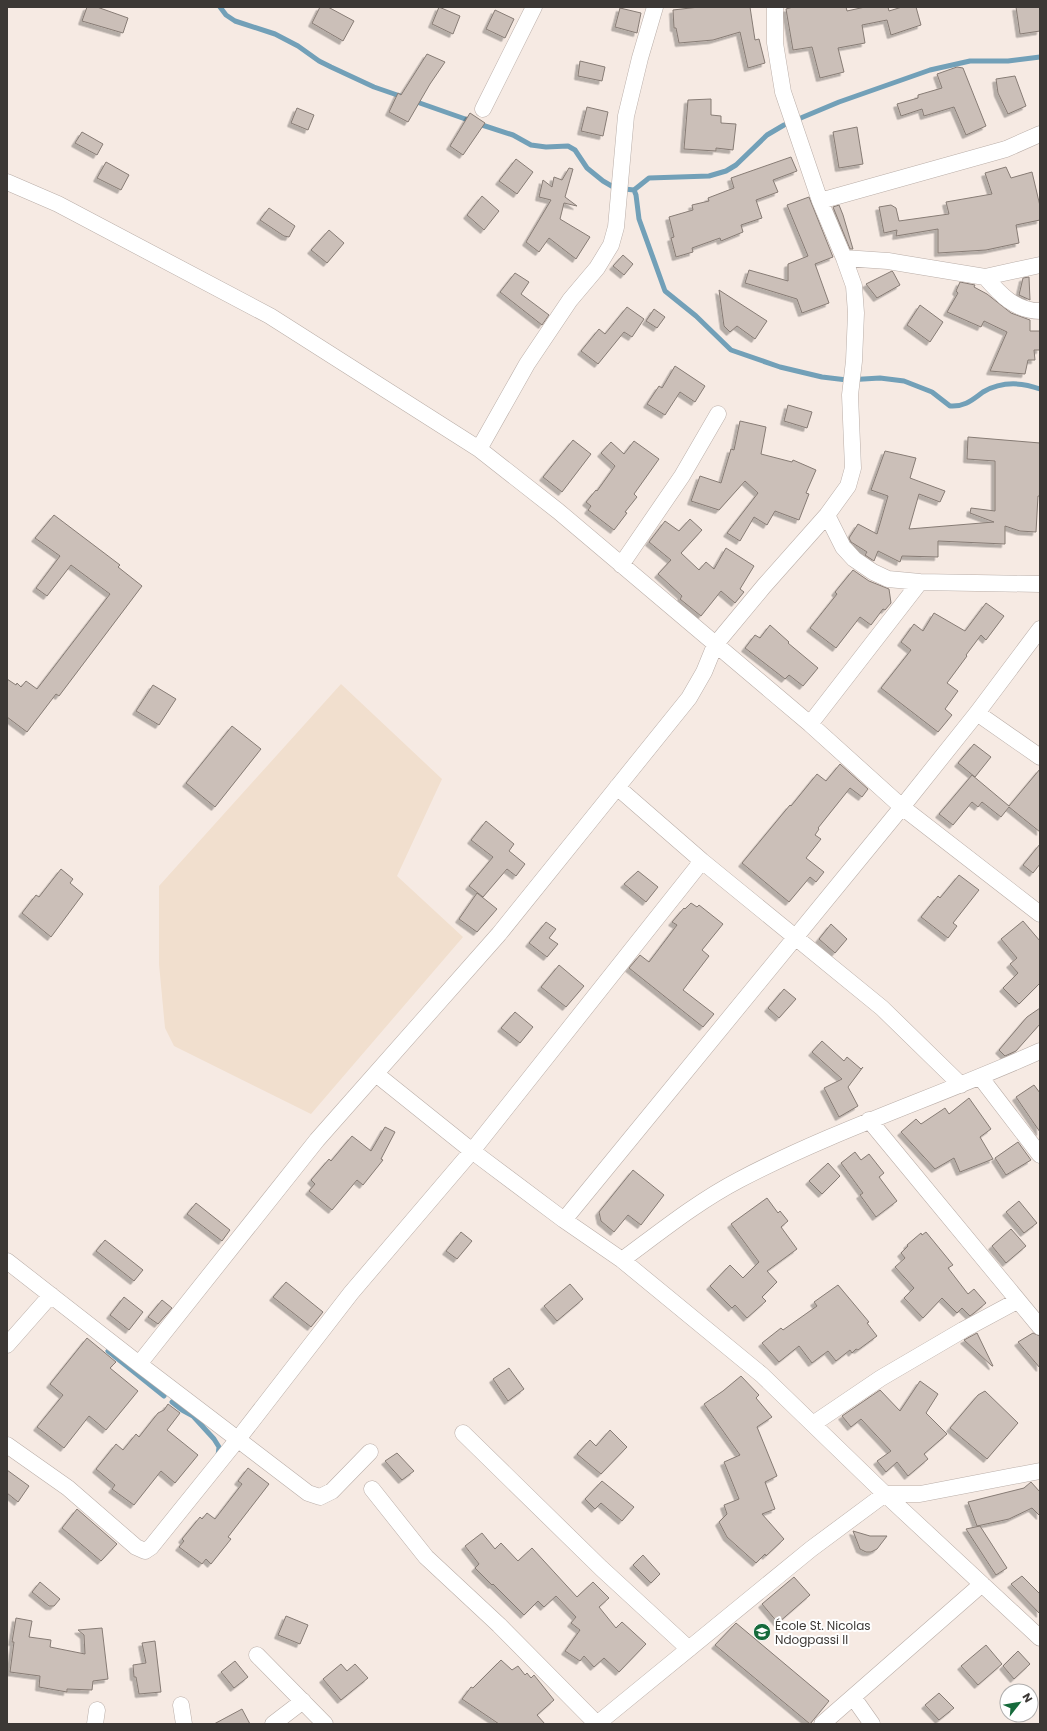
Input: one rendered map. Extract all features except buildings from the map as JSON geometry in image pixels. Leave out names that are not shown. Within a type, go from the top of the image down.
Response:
[{"type":"street","points":[[483,109],[534,7]]},
{"type":"street","points":[[479,449],[527,364],[570,300],[597,268],[611,245],[616,227],[626,116],[640,58],[656,7]]},
{"type":"street","points":[[138,1364],[317,1140],[499,934],[689,698],[704,672],[715,645],[764,586],[827,515],[848,486],[853,468],[850,394],[854,361],[856,313],[854,286],[820,201],[783,92],[775,43],[775,7]]},
{"type":"street","points":[[820,201],[1006,149],[1040,134]]},
{"type":"street","points":[[7,182],[58,204],[270,316],[479,449],[558,511],[810,724],[902,807],[1040,914]]},
{"type":"street","points":[[844,258],[888,261],[985,277],[1040,265]]},
{"type":"street","points":[[985,277],[1004,299],[1018,307],[1040,311]]},
{"type":"street","points":[[621,565],[682,476],[718,414]]},
{"type":"street","points":[[827,515],[843,547],[854,559],[888,580],[1040,584]]},
{"type":"street","points":[[810,724],[920,582]]},
{"type":"street","points":[[564,1220],[902,807],[1040,629]]},
{"type":"street","points":[[977,712],[1040,757]]},
{"type":"street","points":[[617,788],[702,861],[882,1008],[961,1085]]},
{"type":"street","points":[[7,1445],[68,1488],[136,1548],[144,1551],[151,1547],[238,1439],[351,1293],[472,1151],[702,861]]},
{"type":"street","points":[[622,1260],[694,1208],[738,1181],[869,1120],[981,1078],[1040,1051]]},
{"type":"street","points":[[376,1074],[472,1151],[564,1220],[622,1260],[762,1375],[885,1494],[1040,1638]]},
{"type":"street","points":[[981,1078],[1040,1155]]},
{"type":"street","points":[[869,1120],[948,1214],[1017,1301],[1040,1326]]},
{"type":"street","points":[[7,1261],[138,1364],[308,1493],[320,1497],[332,1491],[370,1452]]},
{"type":"street","points":[[7,1345],[51,1295]]},
{"type":"street","points":[[813,1424],[881,1378],[963,1330],[1017,1301]]},
{"type":"street","points":[[463,1433],[601,1568],[689,1649]]},
{"type":"street","points":[[372,1490],[426,1557],[499,1625],[597,1724],[811,1549],[885,1494],[920,1494],[1040,1471]]},
{"type":"street","points":[[822,1724],[982,1584]]},
{"type":"street","points":[[257,1655],[325,1724]]},
{"type":"street","points":[[853,1697],[872,1724]]},
{"type":"street","points":[[280,1722],[303,1701]]},
{"type":"street","points":[[181,1705],[184,1724]]},
{"type":"shaded area","points":[[341,684],[442,779],[397,876],[463,937],[311,1114],[174,1046],[165,1028],[159,964],[159,886]]},
{"type":"waterway","points":[[220,7],[226,15],[235,21],[275,34],[298,46],[319,61],[331,67],[374,87],[403,97]]},
{"type":"waterway","points":[[634,190],[649,178],[709,176],[726,171],[736,165],[767,135],[784,125],[839,102],[930,70],[970,61],[1008,61],[1040,57]]},
{"type":"waterway","points":[[414,101],[471,121]]},
{"type":"waterway","points":[[479,124],[513,135],[531,145],[546,147],[568,146],[575,150],[587,168],[603,181],[615,188],[634,190]]},
{"type":"waterway","points":[[634,190],[639,219],[665,291],[696,316],[731,350],[780,367],[822,377],[847,380],[880,378],[904,381],[932,392],[950,406],[964,404],[990,388],[1004,384],[1019,384],[1040,389]]},
{"type":"waterway","points":[[108,1351],[164,1396]]},
{"type":"waterway","points":[[172,1402],[193,1416],[214,1439],[219,1447],[218,1456]]},
{"type":"place","name":"École St. Nicolas Ndogpassi II","points":[[762,1632]]}]
